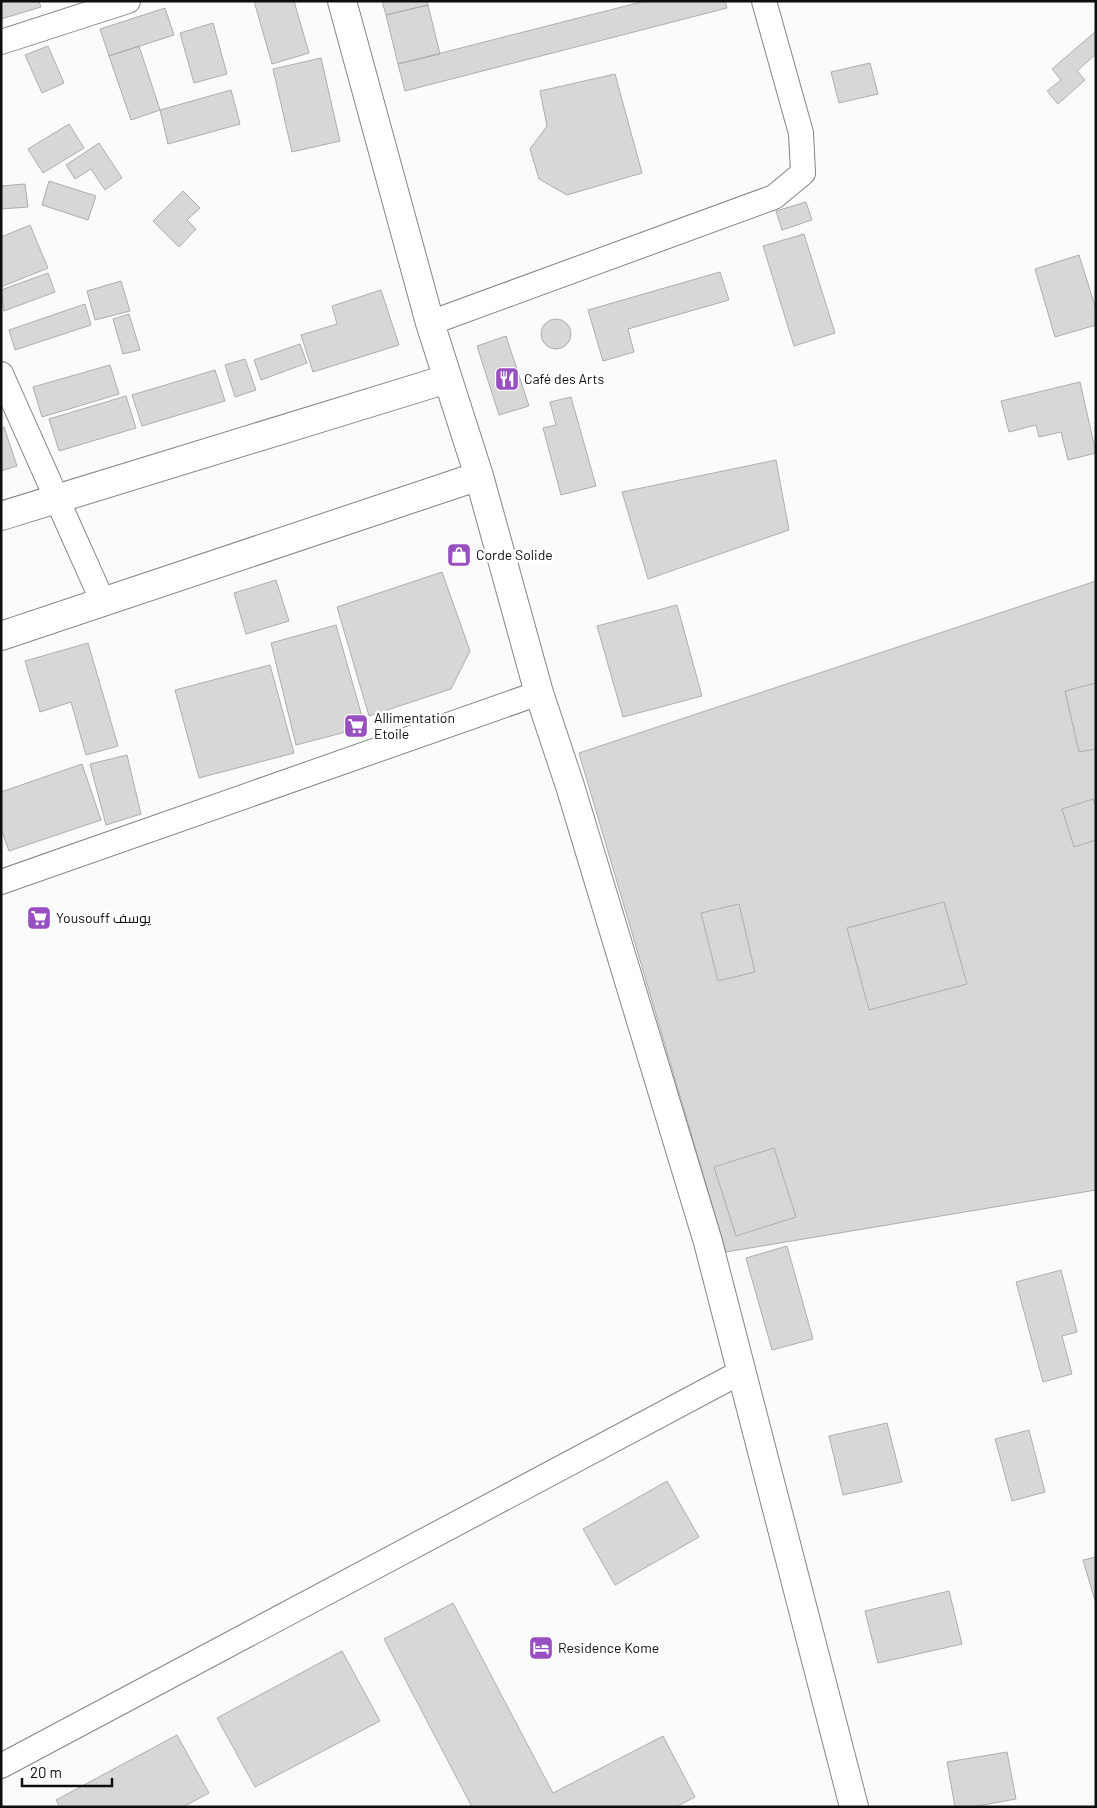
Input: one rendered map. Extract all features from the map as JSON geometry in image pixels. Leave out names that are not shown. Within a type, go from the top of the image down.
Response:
[{"type":"street","points":[[1,42],[128,1]]},
{"type":"street","points":[[342,1],[430,323],[479,476],[539,693],[570,786],[708,1242],[854,1807]]},
{"type":"street","points":[[430,323],[774,197],[803,173],[801,132],[764,1]]},
{"type":"street","points":[[1,374],[103,602]]},
{"type":"street","points":[[1,516],[447,379]]},
{"type":"street","points":[[1,636],[479,476]]},
{"type":"street","points":[[1,882],[539,693]]},
{"type":"street","points":[[1,1766],[741,1372]]},
{"type":"building","points":[[1,1],[39,1],[41,7],[1,19]]},
{"type":"building","points":[[254,1],[294,1],[309,53],[272,64]]},
{"type":"building","points":[[382,1],[427,1],[428,5],[386,15]]},
{"type":"building","points":[[645,1],[725,1],[727,8],[405,91],[398,64]]},
{"type":"building","points":[[428,5],[440,54],[398,64],[386,15]]},
{"type":"building","points":[[165,8],[174,35],[109,56],[100,29]]},
{"type":"building","points":[[213,23],[227,74],[194,83],[180,33]]},
{"type":"building","points":[[1096,31],[1096,54],[1077,71],[1085,80],[1058,104],[1047,91],[1061,80],[1052,69]]},
{"type":"building","points":[[48,46],[64,83],[42,93],[25,55]]},
{"type":"building","points":[[139,46],[160,110],[131,120],[109,56]]},
{"type":"building","points":[[321,58],[340,141],[292,152],[273,69]]},
{"type":"building","points":[[870,63],[878,94],[839,103],[831,72]]},
{"type":"building","points":[[615,74],[642,173],[567,195],[539,179],[530,149],[547,126],[540,91]]},
{"type":"building","points":[[231,90],[240,124],[168,144],[160,110]]},
{"type":"building","points":[[69,124],[84,148],[43,173],[28,149]]},
{"type":"building","points":[[99,143],[122,178],[105,190],[91,169],[75,179],[66,165]]},
{"type":"building","points":[[49,181],[96,196],[88,220],[42,205]]},
{"type":"building","points":[[25,184],[28,207],[1,209],[1,186]]},
{"type":"building","points":[[183,191],[200,208],[187,220],[196,229],[179,247],[153,221]]},
{"type":"building","points":[[806,202],[812,220],[782,230],[776,211]]},
{"type":"building","points":[[30,225],[48,268],[1,287],[1,237]]},
{"type":"building","points":[[804,234],[835,333],[794,346],[763,246]]},
{"type":"building","points":[[1079,255],[1096,309],[1096,325],[1055,337],[1035,269]]},
{"type":"building","points":[[720,272],[729,300],[628,329],[634,352],[603,361],[588,310]]},
{"type":"building","points":[[48,273],[55,292],[4,311],[1,290]]},
{"type":"building","points":[[121,281],[130,311],[95,320],[87,291]]},
{"type":"building","points":[[381,290],[399,345],[313,372],[301,335],[337,324],[332,306]]},
{"type":"building","points":[[85,304],[91,325],[15,350],[9,330]]},
{"type":"building","points":[[129,314],[140,350],[123,354],[113,319]]},
{"type":"building","points":[[556,319],[567,323],[571,334],[567,345],[556,349],[545,345],[541,334],[545,323]]},
{"type":"building","points":[[506,336],[529,406],[499,415],[477,346]]},
{"type":"building","points":[[300,344],[307,363],[261,380],[254,360]]},
{"type":"building","points":[[245,359],[256,390],[235,397],[225,365]]},
{"type":"building","points":[[110,365],[119,394],[42,417],[33,387]]},
{"type":"building","points":[[215,370],[225,401],[142,426],[132,395]]},
{"type":"building","points":[[1080,382],[1096,453],[1068,460],[1061,432],[1039,437],[1036,425],[1009,432],[1001,401]]},
{"type":"building","points":[[126,396],[136,428],[59,451],[49,419]]},
{"type":"building","points":[[571,397],[596,486],[561,495],[543,428],[556,425],[550,402]]},
{"type":"building","points":[[1,427],[4,427],[17,466],[1,471]]},
{"type":"building","points":[[776,460],[789,530],[648,579],[622,492]]},
{"type":"building","points":[[442,572],[470,651],[451,689],[369,716],[337,607]]},
{"type":"building","points":[[276,580],[289,621],[246,634],[234,593]]},
{"type":"building","points":[[1096,581],[1096,1190],[726,1252],[579,753]]},
{"type":"building","points":[[677,605],[702,696],[623,717],[597,626]]},
{"type":"building","points":[[336,625],[365,727],[296,745],[271,643]]},
{"type":"building","points":[[88,643],[118,746],[86,755],[71,702],[40,712],[25,661]]},
{"type":"building","points":[[270,665],[294,753],[199,778],[175,690]]},
{"type":"building","points":[[1096,683],[1096,749],[1079,752],[1065,691]]},
{"type":"building","points":[[127,755],[141,814],[106,825],[90,764]]},
{"type":"building","points":[[82,764],[101,820],[9,851],[1,829],[1,792]]},
{"type":"building","points":[[1093,799],[1096,807],[1096,840],[1074,847],[1062,809]]},
{"type":"building","points":[[944,902],[967,984],[869,1010],[847,928]]},
{"type":"building","points":[[739,904],[755,972],[718,981],[701,913]]},
{"type":"building","points":[[774,1148],[796,1217],[736,1236],[714,1167]]},
{"type":"building","points":[[787,1246],[813,1339],[772,1350],[746,1258]]},
{"type":"building","points":[[1061,1270],[1077,1332],[1062,1336],[1072,1374],[1043,1382],[1016,1282]]},
{"type":"building","points":[[887,1423],[902,1482],[843,1495],[829,1436]]},
{"type":"building","points":[[1029,1430],[1045,1492],[1012,1501],[995,1439]]},
{"type":"building","points":[[667,1481],[699,1537],[615,1585],[583,1529]]},
{"type":"building","points":[[1096,1557],[1096,1604],[1083,1560]]},
{"type":"building","points":[[949,1591],[962,1644],[878,1663],[865,1611]]},
{"type":"building","points":[[453,1603],[553,1793],[663,1736],[695,1797],[676,1807],[472,1807],[384,1639]]},
{"type":"building","points":[[342,1651],[380,1721],[255,1787],[217,1718]]},
{"type":"building","points":[[177,1735],[209,1793],[183,1807],[60,1807],[56,1800]]},
{"type":"building","points":[[1007,1752],[1016,1799],[972,1807],[955,1807],[947,1762]]},
{"type":"place","name":"Café des Arts","points":[[507,379]]},
{"type":"place","name":"Corde Solide","points":[[459,555]]},
{"type":"place","name":"Allimentation Etoile","points":[[356,726]]},
{"type":"place","name":"Yousouff يوسف","points":[[39,918]]},
{"type":"place","name":"Residence Kome","points":[[541,1648]]}]
